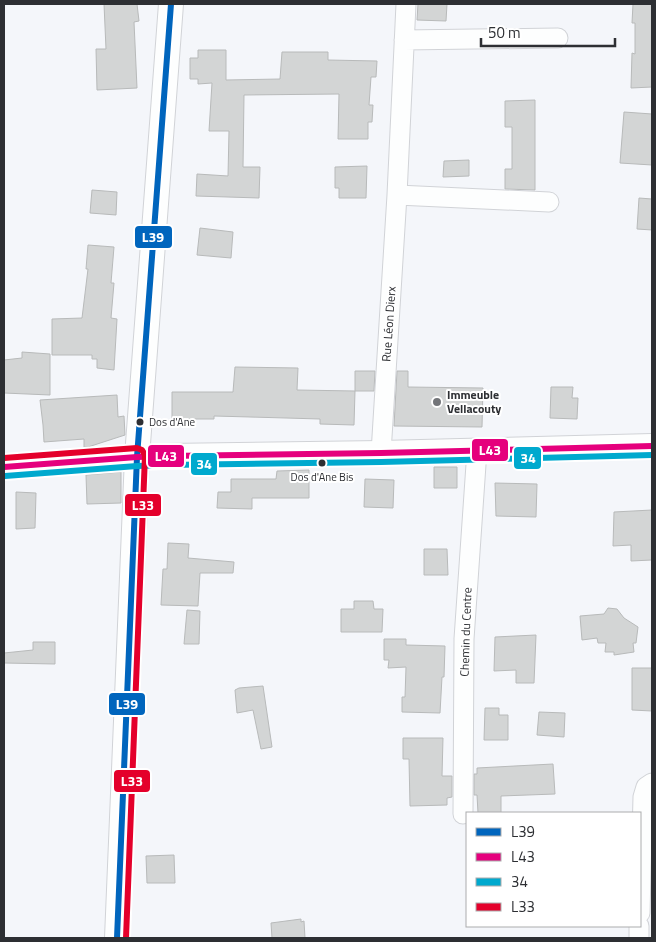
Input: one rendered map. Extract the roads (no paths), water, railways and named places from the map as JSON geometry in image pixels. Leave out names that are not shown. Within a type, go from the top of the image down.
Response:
[{"type":"street","points":[[118,938],[137,457],[171,4]]},
{"type":"street","name":"Rue Léon Dierx","points":[[381,453],[397,195],[406,4]]},
{"type":"street","points":[[404,40],[558,38]]},
{"type":"street","points":[[397,195],[549,202]]},
{"type":"street","points":[[4,467],[137,457],[652,446]]},
{"type":"street","name":"Chemin du Centre","points":[[463,814],[464,640],[477,450]]},
{"type":"street","points":[[641,874],[643,797],[646,787],[652,783]]},
{"type":"place","name":"Immeuble Vellacouty","points":[[437,402]]},
{"type":"place","name":"Dos d'Ane","points":[[140,422]]},
{"type":"place","name":"Dos d'Ane Bis","points":[[322,463]]}]
